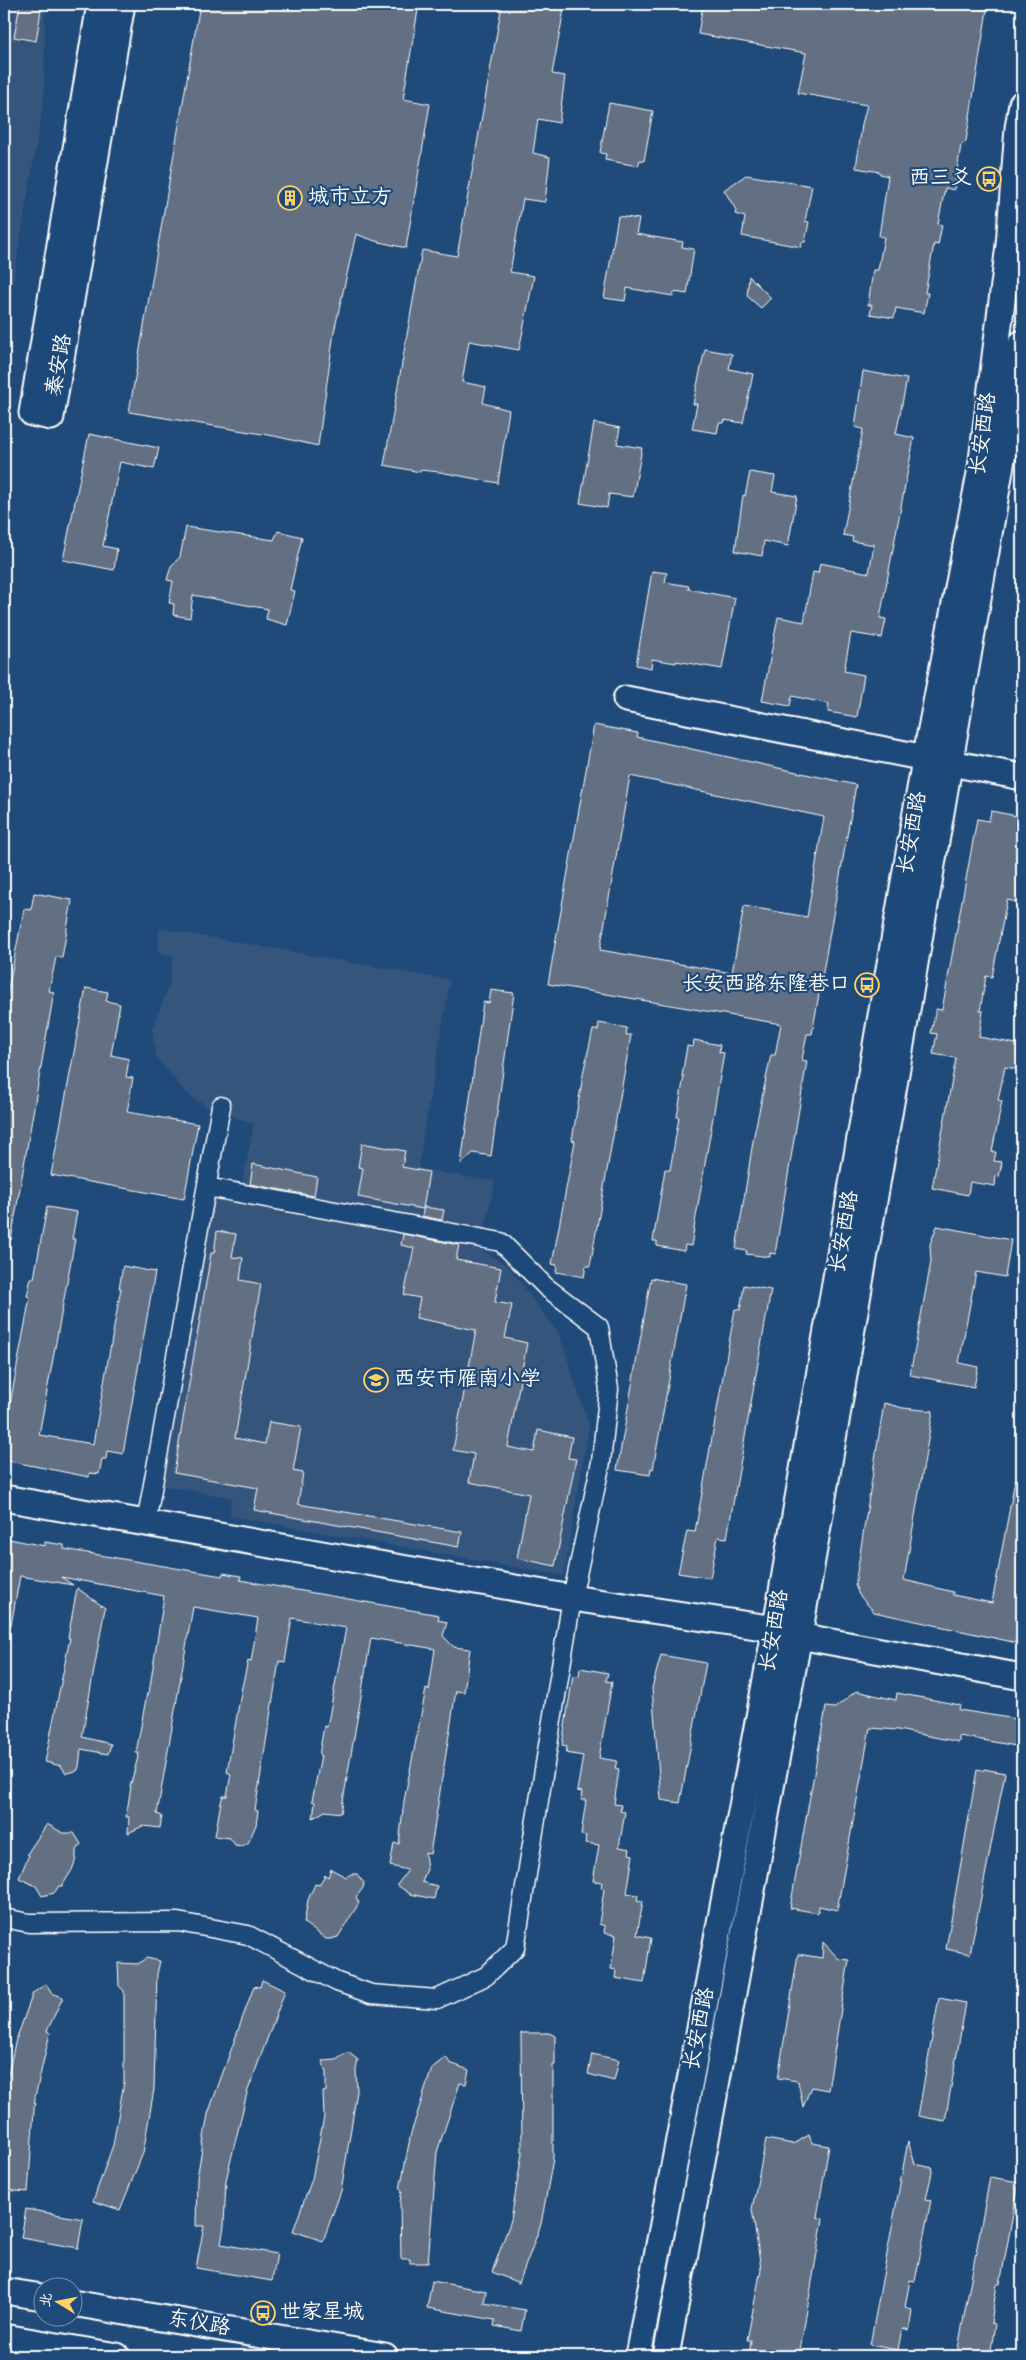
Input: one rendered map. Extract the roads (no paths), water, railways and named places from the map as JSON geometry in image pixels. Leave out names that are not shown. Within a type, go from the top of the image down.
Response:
[{"type":"main road","name":"秦安路","points":[[100,4],[32,414],[51,417],[122,4]]},
{"type":"main road","name":"长安西路","points":[[666,2356],[937,762],[981,468],[1009,245],[1018,128],[1022,104]]},
{"type":"main road","name":"长安西路","points":[[937,762],[1022,343]]},
{"type":"main road","points":[[626,699],[937,762],[1022,777]]},
{"type":"main road","points":[[4,1498],[572,1598],[788,1633],[1022,1677]]},
{"type":"main road","name":"长安西路","points":[[638,2356],[788,1633]]},
{"type":"main road","points":[[4,2291],[32,2296]]},
{"type":"main road","name":"东仪路","points":[[82,2305],[385,2356]]},
{"type":"main road","points":[[4,2337],[117,2356]]},
{"type":"street","points":[[146,1523],[221,1106]]},
{"type":"street","points":[[4,1918],[29,1923],[178,1922],[248,1935],[337,1982],[371,1994],[437,1998],[486,1976],[515,1948],[572,1598],[601,1462],[609,1390],[598,1327],[546,1287],[501,1242],[207,1187]]},
{"type":"place","name":"西三爻","points":[[989,179]]},
{"type":"place","name":"城市立方","points":[[290,198]]},
{"type":"place","name":"长安西路东隆巷口","points":[[867,985]]},
{"type":"place","name":"西安市雁南小学","points":[[376,1380]]},
{"type":"place","name":"世家星城","points":[[263,2313]]}]
